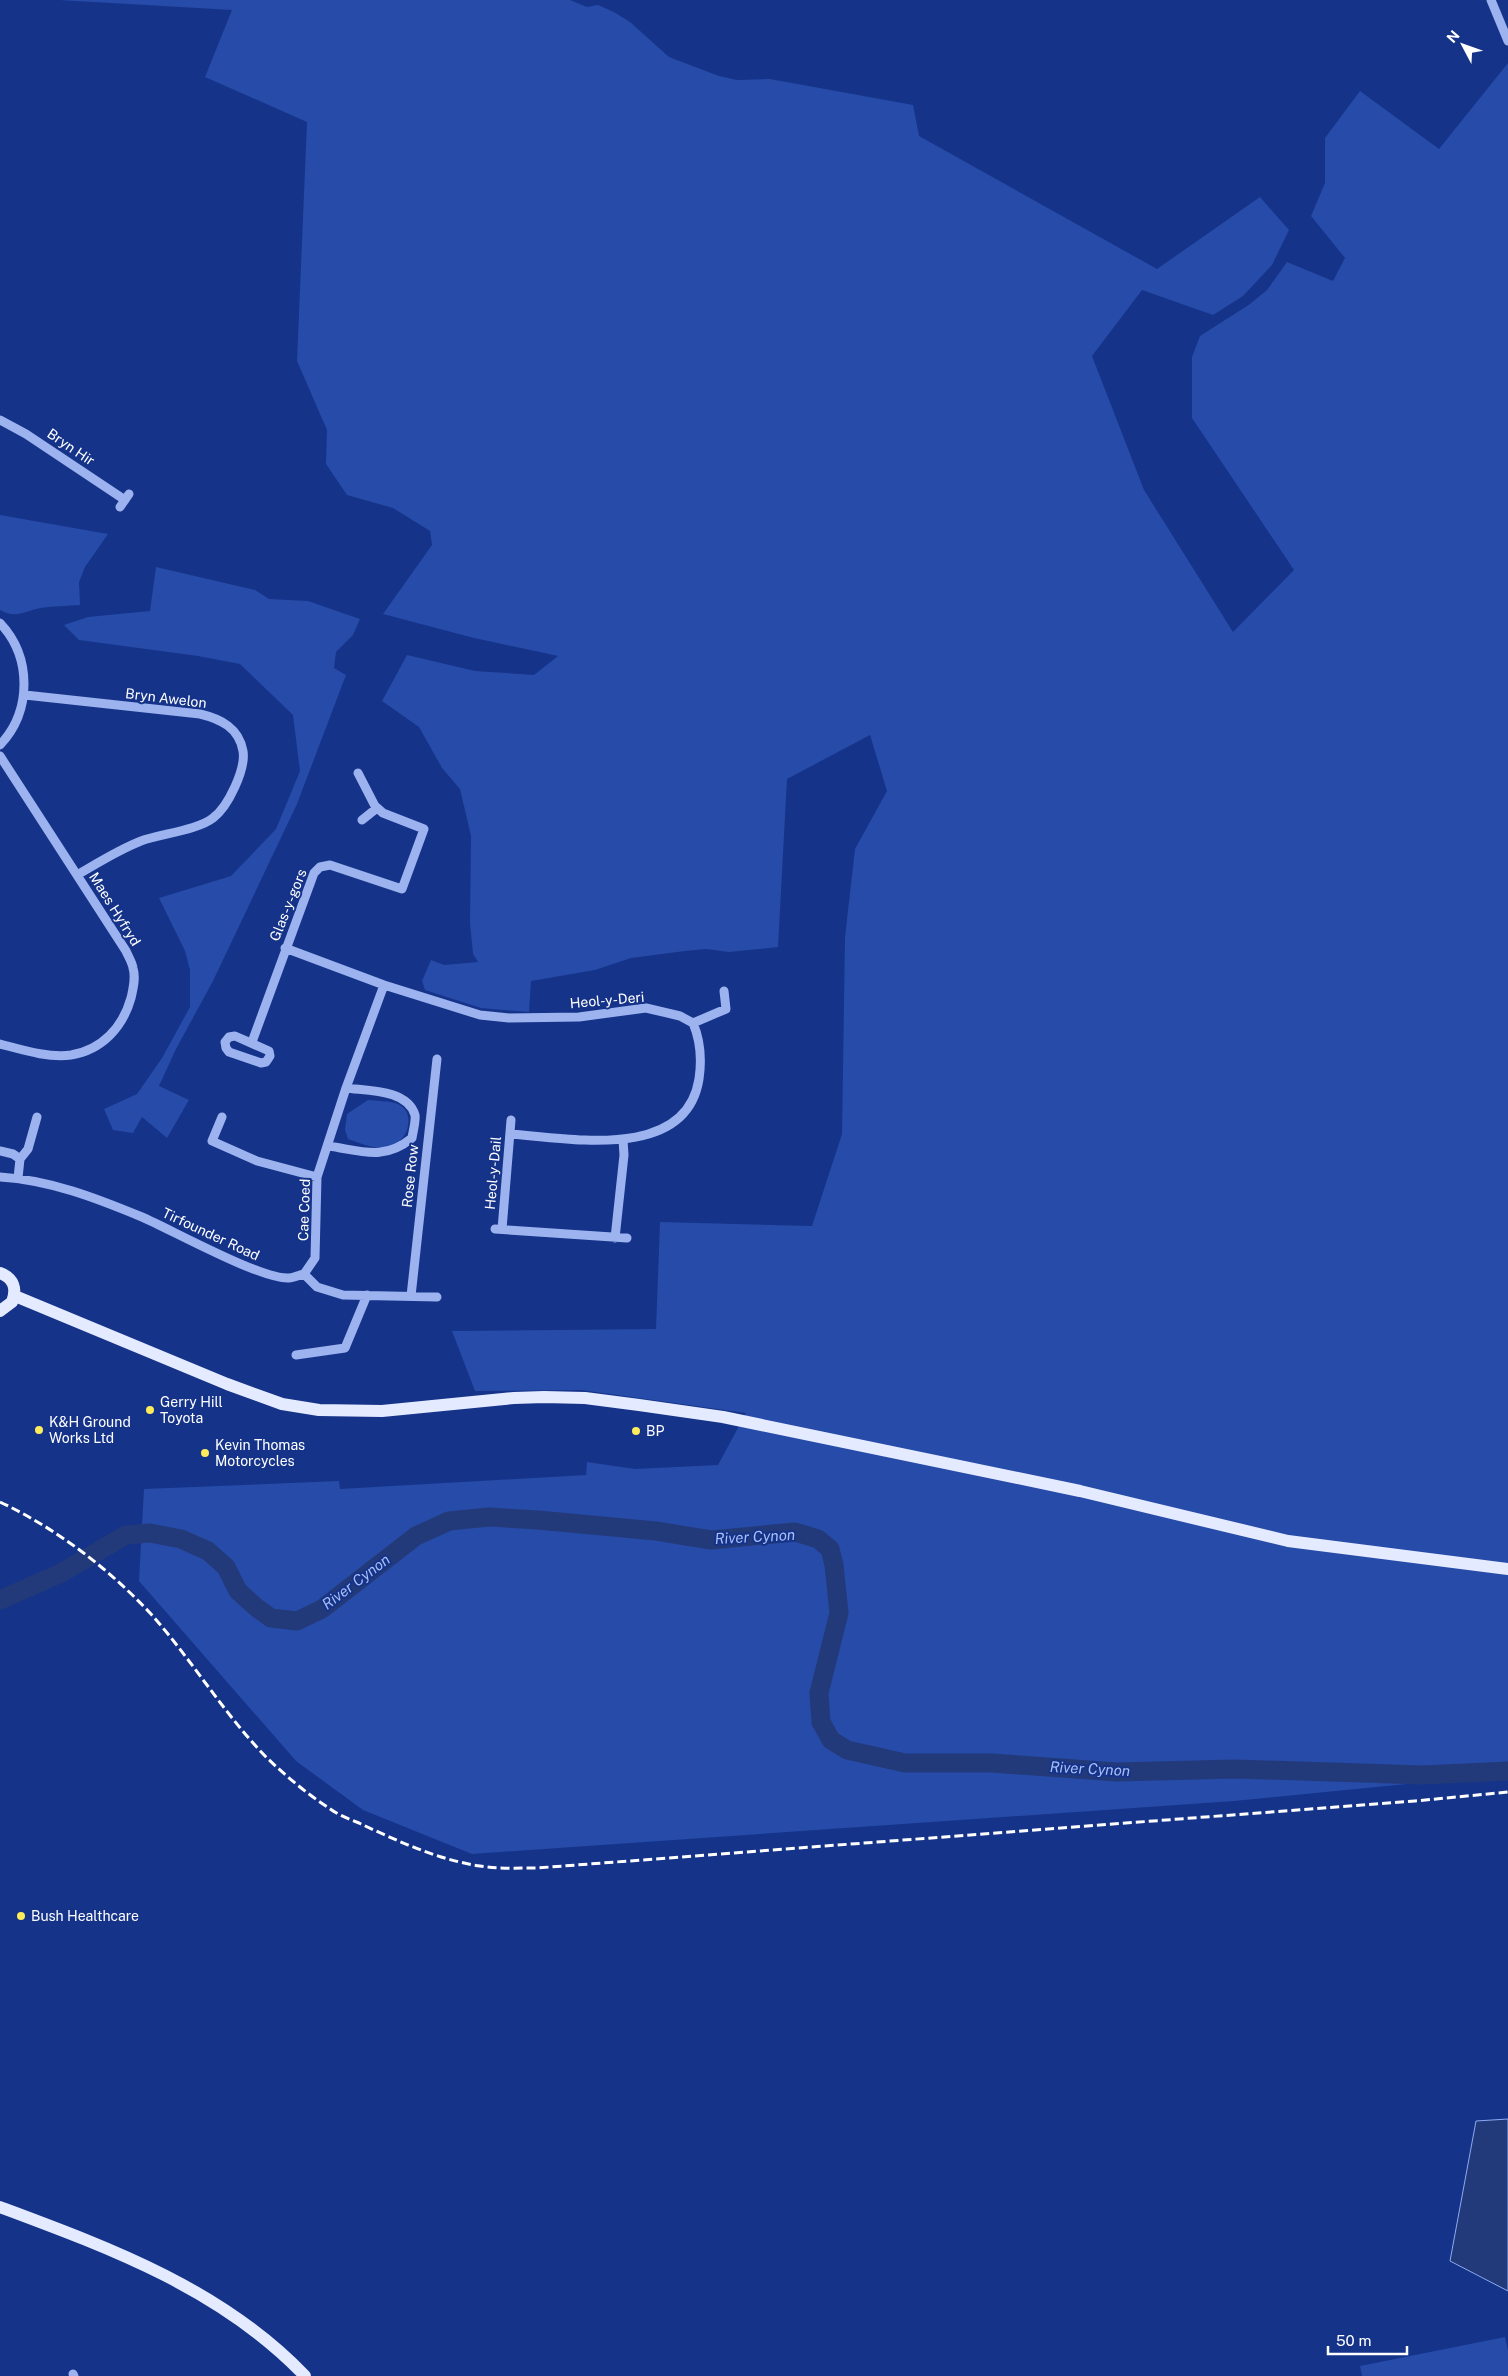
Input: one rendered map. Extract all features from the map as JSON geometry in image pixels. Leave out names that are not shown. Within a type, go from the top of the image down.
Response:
[{"type":"main road","points":[[0,1273],[14,1284],[15,1296],[8,1307],[0,1311]]},
{"type":"main road","points":[[15,1296],[228,1384],[282,1404],[319,1410],[382,1411],[514,1398],[584,1398],[639,1405],[723,1417],[1080,1491],[1288,1541],[1508,1569]]},
{"type":"main road","points":[[0,2207],[86,2240],[154,2269],[191,2288],[248,2324],[283,2353],[305,2376]]},
{"type":"street","points":[[1491,0],[1508,41]]},
{"type":"street","name":"Bryn Hir","points":[[0,420],[26,434],[124,500]]},
{"type":"street","points":[[0,623],[10,634],[19,651],[25,695],[19,713],[0,745]]},
{"type":"street","name":"Bryn Awelon","points":[[25,695],[200,714],[219,719],[234,732],[242,744],[244,760],[227,804],[212,819],[142,841],[108,856],[77,875]]},
{"type":"street","name":"Maes Hyfryd","points":[[0,756],[126,950],[134,969],[134,987],[128,1009],[117,1030],[95,1048],[71,1055],[36,1054],[0,1044]]},
{"type":"street","points":[[358,772],[377,808],[362,820]]},
{"type":"street","name":"Glas-y-gors","points":[[252,1042],[314,873],[320,867],[330,865],[402,889],[424,829],[383,813],[377,808]]},
{"type":"street","name":"Heol-y-Deri","points":[[285,948],[384,985],[480,1015],[509,1018],[579,1017],[646,1008],[680,1016],[693,1023]]},
{"type":"street","name":"Cae Coed","points":[[304,1274],[315,1258],[318,1177],[346,1088],[384,985]]},
{"type":"street","points":[[510,1134],[623,1140],[655,1132],[671,1125],[682,1116],[692,1102],[697,1088],[701,1050],[693,1023],[726,1009],[724,991]]},
{"type":"street","points":[[235,1036],[252,1042],[269,1051],[270,1056],[266,1062],[261,1063],[229,1052],[225,1042],[229,1037],[235,1036]]},
{"type":"street","name":"Rose Row","points":[[410,1296],[437,1058]]},
{"type":"street","points":[[329,1146],[381,1153],[398,1149],[412,1138],[415,1115],[407,1102],[395,1096],[346,1088]]},
{"type":"street","points":[[18,1178],[20,1159],[28,1149],[37,1117]]},
{"type":"street","points":[[222,1117],[212,1141],[257,1161],[318,1177]]},
{"type":"street","name":"Heol-y-Dail","points":[[511,1120],[498,1229],[615,1238]]},
{"type":"street","points":[[623,1140],[624,1155],[615,1238],[627,1238]]},
{"type":"street","points":[[0,1151],[13,1154],[20,1159]]},
{"type":"street","name":"Tirfounder Road","points":[[0,1177],[18,1178],[76,1191],[142,1217],[261,1272],[288,1278],[304,1274]]},
{"type":"street","points":[[304,1274],[317,1287],[343,1295],[437,1297]]},
{"type":"street","points":[[296,1355],[345,1348],[367,1295]]},
{"type":"shaded area","points":[[59,0],[570,0],[587,7],[598,5],[630,22],[669,57],[719,76],[737,80],[770,79],[913,105],[919,136],[1157,269],[1260,197],[1289,230],[1272,265],[1243,296],[1213,315],[1142,290],[1092,356],[1144,490],[1233,632],[1294,570],[1192,418],[1192,357],[1200,336],[1250,304],[1267,290],[1287,262],[1333,281],[1345,258],[1311,216],[1325,183],[1325,138],[1360,91],[1439,149],[1508,63],[1508,1774],[1234,1801],[472,1854],[363,1810],[296,1761],[139,1581],[144,1489],[339,1481],[340,1489],[586,1475],[587,1462],[635,1469],[718,1465],[746,1413],[581,1390],[475,1391],[452,1331],[656,1329],[660,1222],[812,1226],[842,1134],[845,937],[855,849],[887,791],[870,735],[787,779],[778,947],[729,952],[706,949],[631,958],[595,970],[531,981],[529,1012],[481,1008],[425,990],[422,981],[431,960],[444,965],[478,962],[473,954],[470,923],[471,836],[460,789],[442,768],[419,727],[382,701],[407,655],[475,671],[534,675],[558,656],[474,638],[383,614],[432,545],[430,531],[393,508],[347,495],[326,464],[327,430],[297,361],[307,122],[205,77],[232,10]]},
{"type":"shaded area","points":[[0,515],[108,534],[85,567],[79,582],[80,605],[46,607],[20,614],[6,613],[0,610]]},
{"type":"shaded area","points":[[156,567],[255,590],[269,599],[308,601],[360,619],[353,635],[336,652],[334,668],[346,675],[297,804],[213,981],[176,1049],[159,1086],[189,1100],[167,1138],[142,1117],[133,1133],[113,1130],[104,1109],[137,1094],[162,1058],[190,1007],[190,970],[185,951],[159,898],[231,876],[276,829],[300,771],[293,715],[240,664],[198,656],[79,640],[64,625],[88,617],[150,611]]},
{"type":"shaded area","points":[[368,1100],[395,1103],[407,1113],[408,1127],[405,1135],[394,1146],[377,1148],[348,1139],[345,1130],[347,1114]]},
{"type":"shaded area","points":[[1508,2119],[1508,2291],[1450,2261],[1476,2121]]},
{"type":"shaded area","points":[[1505,2337],[1508,2351],[1508,2376],[1362,2376],[1360,2366]]},
{"type":"waterway","name":"River Cynon","points":[[0,1600],[61,1573],[126,1535],[150,1533],[181,1539],[208,1551],[226,1567],[238,1591],[257,1608],[271,1618],[297,1621],[322,1609],[416,1536],[449,1521],[489,1517],[538,1520],[656,1531],[711,1540],[795,1532],[818,1539],[830,1549],[834,1565],[839,1613],[819,1693],[821,1722],[831,1740],[847,1750],[905,1763],[992,1763],[1117,1772],[1235,1769],[1423,1775],[1508,1771]]},
{"type":"railway","points":[[0,1502],[42,1524],[81,1551],[135,1597],[166,1632],[251,1741],[274,1765],[305,1791],[344,1817],[418,1849],[480,1866],[494,1868],[537,1868],[1415,1801],[1508,1792]]},
{"type":"place","name":"Gerry Hill Toyota","points":[[150,1410]]},
{"type":"place","name":"K&H Ground Works Ltd","points":[[39,1430]]},
{"type":"place","name":"BP","points":[[636,1431]]},
{"type":"place","name":"Kevin Thomas Motorcycles","points":[[205,1453]]},
{"type":"place","name":"Bush Healthcare","points":[[21,1916]]}]
